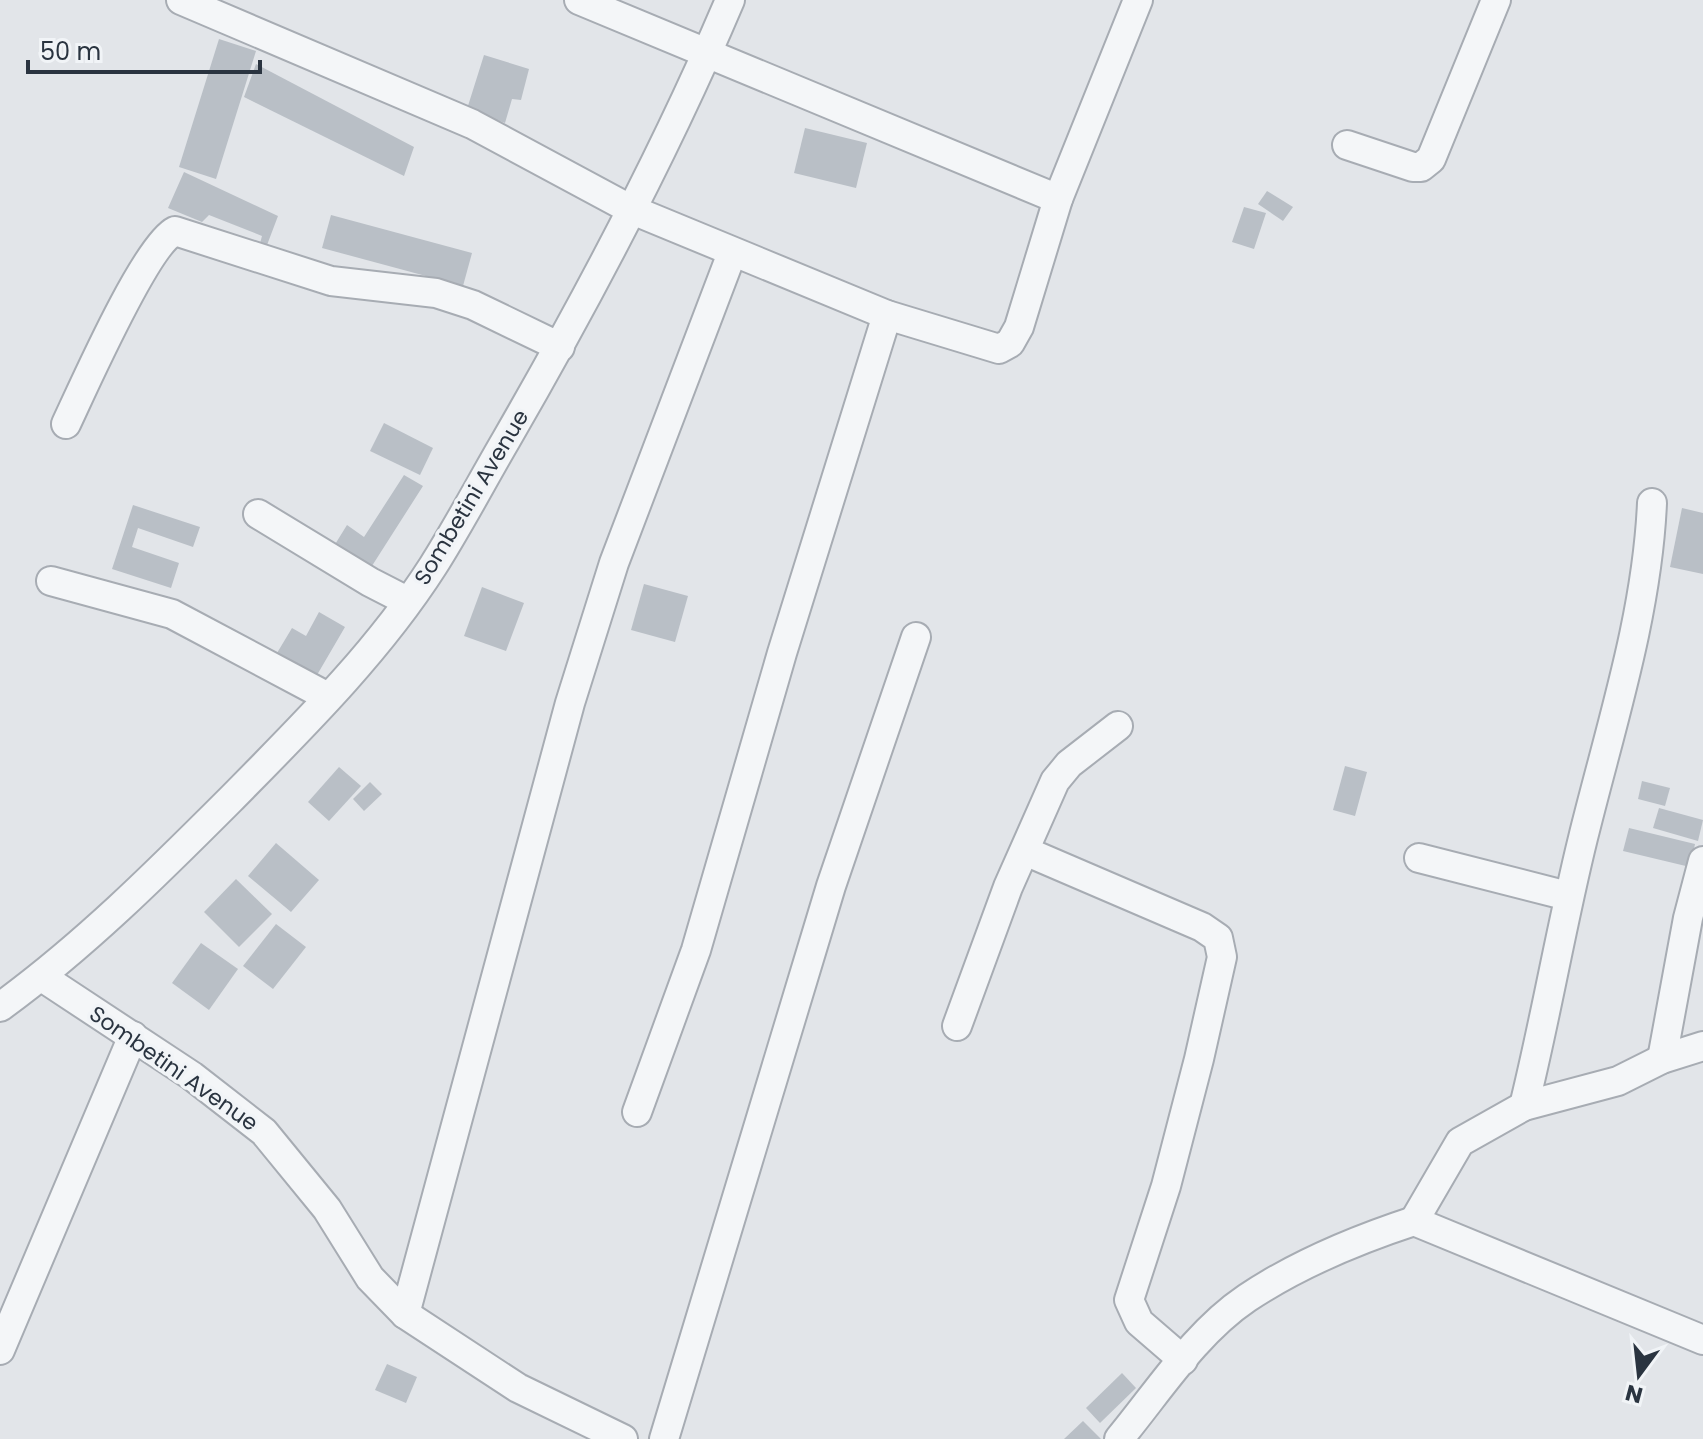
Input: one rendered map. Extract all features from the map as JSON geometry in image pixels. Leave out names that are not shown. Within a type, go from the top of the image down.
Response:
[{"type":"street","points":[[181,0],[472,124],[630,209],[732,253],[887,315],[999,349],[1010,343],[1019,327],[1058,199],[1138,0]]},
{"type":"street","points":[[579,0],[1058,199]]},
{"type":"street","name":"Sombetini Avenue","points":[[0,1007],[42,977],[144,886],[328,697],[369,651],[432,567],[560,347],[708,53],[730,0]]},
{"type":"street","points":[[1347,145],[1413,167],[1421,167],[1431,159],[1496,0]]},
{"type":"street","points":[[66,424],[121,308],[157,248],[175,231],[331,281],[436,293],[473,305],[560,347]]},
{"type":"street","points":[[405,1314],[570,703],[614,563],[732,253]]},
{"type":"street","points":[[637,1112],[696,950],[782,653],[887,315]]},
{"type":"street","points":[[1524,1106],[1550,1001],[1568,896],[1637,618],[1650,553],[1652,503]]},
{"type":"street","points":[[258,514],[407,601]]},
{"type":"street","points":[[51,581],[172,614],[328,697]]},
{"type":"street","points":[[664,1439],[831,886],[916,637]]},
{"type":"street","points":[[957,1026],[1025,851],[1060,772],[1118,726]]},
{"type":"street","points":[[1025,851],[1202,927],[1218,938],[1222,957],[1199,1059],[1166,1186],[1129,1300],[1139,1322],[1183,1360]]},
{"type":"street","points":[[1419,858],[1568,896]]},
{"type":"street","points":[[1662,1059],[1688,918],[1703,861]]},
{"type":"street","name":"Sombetini Avenue","points":[[42,977],[133,1036],[264,1132],[327,1209],[370,1278],[405,1314],[518,1388],[623,1439]]},
{"type":"street","points":[[0,1350],[133,1036]]},
{"type":"street","points":[[1119,1439],[1183,1360],[1245,1299],[1317,1258],[1414,1221],[1460,1142],[1524,1106],[1618,1081],[1662,1059],[1703,1046]]},
{"type":"street","points":[[1414,1221],[1703,1340]]},
{"type":"building","points":[[219,39],[256,51],[216,179],[179,167]]},
{"type":"building","points":[[484,55],[529,69],[521,100],[512,99],[505,123],[467,109]]},
{"type":"building","points":[[256,64],[414,147],[404,176],[244,97]]},
{"type":"building","points":[[805,128],[867,143],[856,188],[794,173]]},
{"type":"building","points":[[184,172],[278,216],[264,253],[258,251],[262,236],[209,215],[202,222],[168,208]]},
{"type":"building","points":[[1267,191],[1293,207],[1283,221],[1258,204]]},
{"type":"building","points":[[1244,207],[1266,213],[1254,249],[1232,242]]},
{"type":"building","points":[[331,215],[472,253],[463,286],[322,248]]},
{"type":"building","points":[[384,423],[433,448],[420,475],[370,451]]},
{"type":"building","points":[[404,475],[423,486],[370,569],[334,546],[347,525],[364,537]]},
{"type":"building","points":[[133,505],[200,527],[193,547],[138,528],[132,547],[179,563],[171,588],[112,569]]},
{"type":"building","points":[[1682,508],[1703,513],[1703,574],[1670,567]]},
{"type":"building","points":[[644,584],[688,596],[675,642],[631,630]]},
{"type":"building","points":[[482,587],[524,603],[506,651],[464,636]]},
{"type":"building","points":[[319,612],[345,627],[317,675],[277,653],[292,628],[306,636]]},
{"type":"building","points":[[1345,766],[1367,772],[1355,816],[1333,810]]},
{"type":"building","points":[[339,767],[361,786],[329,821],[308,802]]},
{"type":"building","points":[[1642,781],[1670,788],[1665,806],[1638,799]]},
{"type":"building","points":[[370,782],[382,794],[364,811],[353,799]]},
{"type":"building","points":[[1659,808],[1703,820],[1698,841],[1653,828]]},
{"type":"building","points":[[1629,828],[1695,844],[1690,867],[1623,851]]},
{"type":"building","points":[[276,843],[319,880],[291,912],[248,876]]},
{"type":"building","points":[[236,879],[272,914],[239,947],[204,912]]},
{"type":"building","points":[[276,924],[306,947],[273,989],[243,966]]},
{"type":"building","points":[[201,943],[238,969],[209,1010],[172,983]]},
{"type":"building","points":[[387,1364],[417,1377],[406,1403],[375,1390]]},
{"type":"building","points":[[1122,1373],[1136,1388],[1100,1423],[1086,1408]]},
{"type":"building","points":[[1083,1421],[1101,1439],[1064,1439]]}]
